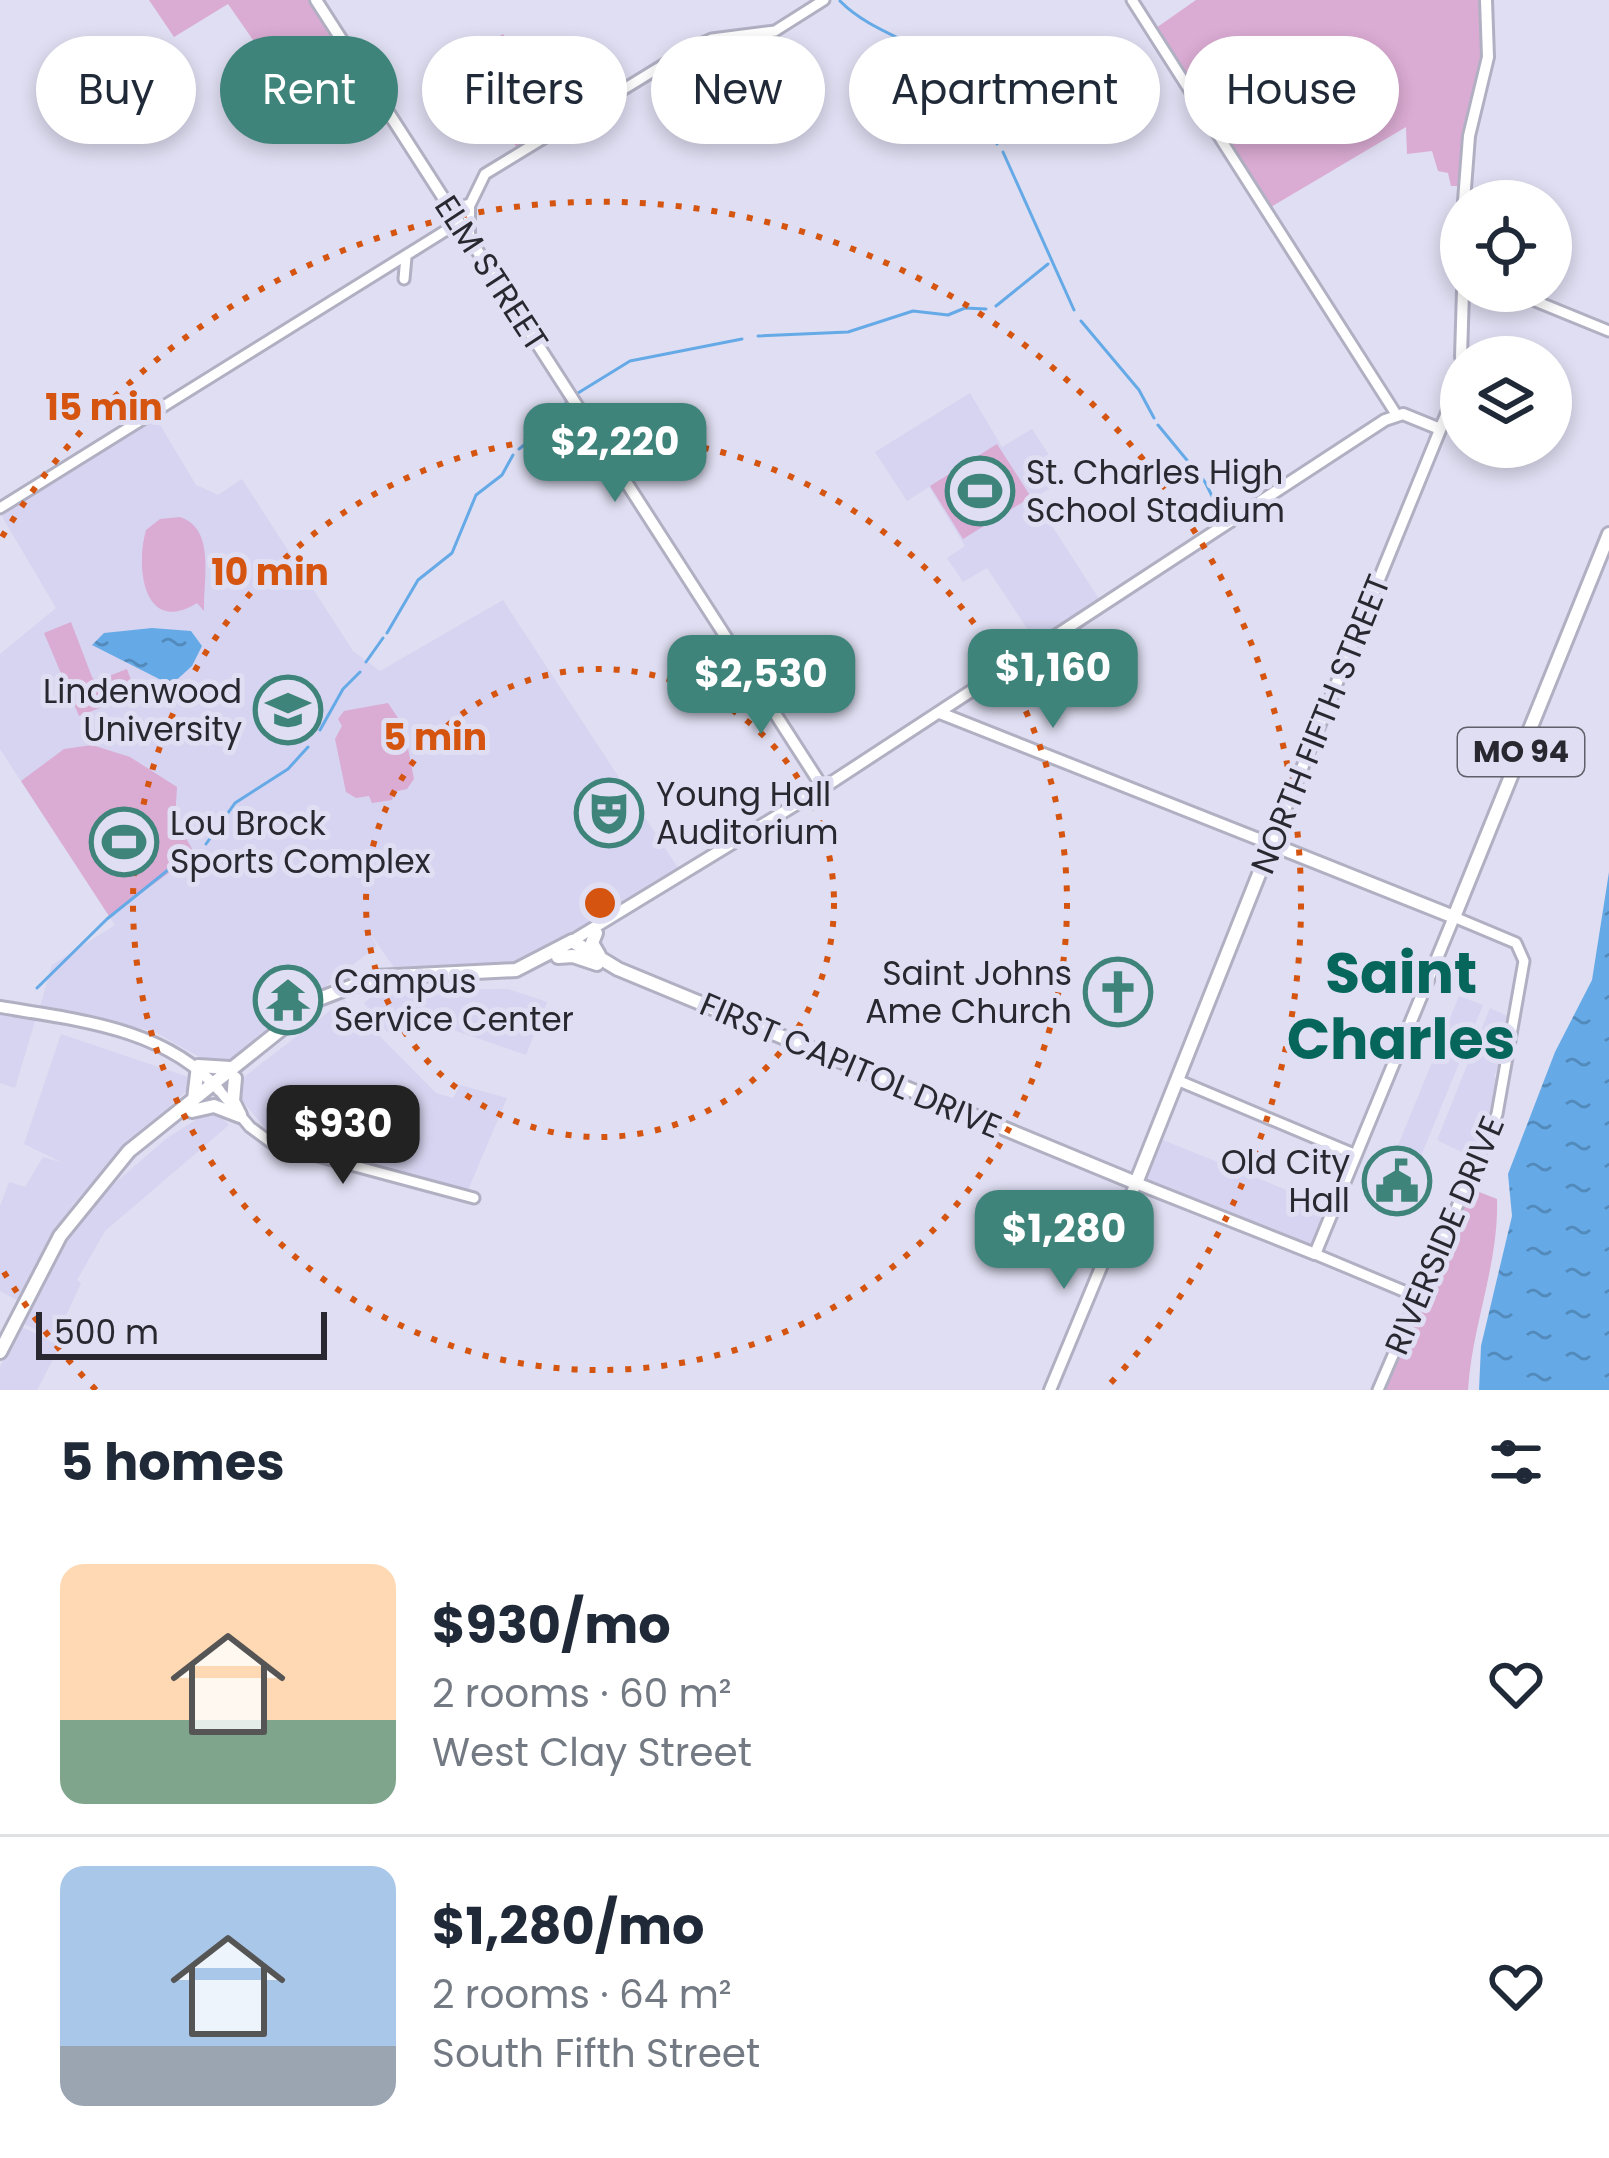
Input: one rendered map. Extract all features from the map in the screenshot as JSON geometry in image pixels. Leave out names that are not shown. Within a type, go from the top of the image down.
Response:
[{"type":"main road","name":"ELM STREET","points":[[316,0],[450,209]]},
{"type":"main road","points":[[1467,180],[1470,141],[1488,57],[1487,0]]},
{"type":"main road","points":[[470,205],[461,232],[450,209],[470,205]]},
{"type":"main road","name":"ELM STREET","points":[[461,232],[813,774],[817,792]]},
{"type":"main road","points":[[217,1087],[235,1078],[323,1004],[348,991],[398,981],[499,980],[529,974],[1396,414],[1440,429]]},
{"type":"main road","name":"NORTH FIFTH STREET","points":[[1136,1183],[1440,429]]},
{"type":"main road","name":"MO 94","points":[[1454,917],[1609,534]]},
{"type":"main road","points":[[940,712],[1454,917],[1315,1254]]},
{"type":"main road","points":[[0,1352],[66,1227],[124,1160],[319,999],[348,984],[396,975],[516,970],[575,945],[625,912]]},
{"type":"main road","points":[[596,933],[594,952],[614,967]]},
{"type":"main road","name":"FIRST CAPITOL DRIVE","points":[[575,945],[614,967],[1315,1254]]},
{"type":"main road","points":[[558,957],[573,956],[614,967]]},
{"type":"main road","points":[[0,1006],[149,1039],[217,1072],[247,1059]]},
{"type":"main road","points":[[198,1066],[217,1087]]},
{"type":"main road","points":[[193,1105],[198,1066]]},
{"type":"main road","points":[[235,1078],[232,1101],[240,1116]]},
{"type":"main road","points":[[193,1105],[214,1106],[240,1116]]},
{"type":"main road","points":[[1050,1390],[1136,1183]]},
{"type":"street","points":[[0,508],[406,257],[461,232],[485,174],[686,50],[712,39],[775,32],[824,0]]},
{"type":"street","points":[[1132,0],[1396,414]]},
{"type":"street","points":[[404,279],[406,257]]},
{"type":"street","points":[[1562,312],[1609,331]]},
{"type":"street","name":"RIVERSIDE DRIVE","points":[[1378,1390],[1499,1106],[1525,961],[1513,941],[1454,917]]},
{"type":"street","points":[[1177,1080],[1356,1155]]},
{"type":"street","points":[[217,1087],[263,1138],[287,1149],[474,1198]]},
{"type":"street","name":"FIRST CAPITOL DRIVE","points":[[1315,1254],[1418,1297]]},
{"type":"shaded area","points":[[149,0],[310,0],[333,36],[250,36],[228,4],[173,36]]},
{"type":"shaded area","points":[[1196,0],[1486,0],[1489,32],[1466,180],[1450,180],[1448,173],[1438,171],[1432,151],[1407,154],[1406,127],[1399,131],[1399,36],[1184,36],[1184,73],[1156,28]]},
{"type":"shaded area","points":[[1229,144],[1377,144],[1269,208]]},
{"type":"shaded area","points":[[970,393],[1002,447],[1032,429],[1049,455],[1040,461],[1055,485],[1034,498],[1101,602],[1038,645],[987,568],[963,582],[947,558],[965,546],[929,487],[907,501],[875,452]]},
{"type":"shaded area","name":"Lindenwood University","points":[[156,418],[196,485],[218,495],[242,479],[353,651],[380,671],[503,600],[680,871],[538,956],[495,969],[395,969],[364,925],[377,946],[221,1069],[153,1031],[40,1007],[52,965],[115,925],[0,749],[0,654],[56,608],[0,513]]},
{"type":"shaded area","name":"St. Charles High School Stadium","points":[[997,444],[1031,497],[963,539],[930,486]]},
{"type":"shaded area","points":[[180,517],[199,532],[203,544],[204,611],[197,603],[165,611],[155,604],[143,578],[146,530],[160,519]]},
{"type":"shaded area","points":[[71,622],[92,677],[96,681],[127,669],[136,694],[79,716],[44,633]]},
{"type":"shaded area","points":[[388,703],[404,727],[414,779],[407,789],[394,792],[392,800],[372,803],[369,796],[356,798],[346,792],[335,739],[342,726],[338,719],[344,711]]},
{"type":"shaded area","name":"Lou Brock Sports Complex","points":[[92,745],[130,757],[177,787],[175,819],[195,854],[109,916],[21,781],[64,749]]},
{"type":"shaded area","points":[[508,989],[547,1002],[526,1055],[442,1026],[387,1032],[364,1003],[380,990]]},
{"type":"shaded area","points":[[1459,996],[1483,1005],[1407,1190],[1384,1180]]},
{"type":"shaded area","points":[[344,1000],[436,1093],[453,1098],[460,1085],[507,1098],[468,1190],[293,1144],[265,1128],[236,1093],[244,1077]]},
{"type":"shaded area","points":[[1490,1008],[1507,1016],[1503,1053],[1494,1077],[1499,1080],[1496,1102],[1474,1158],[1437,1140]]},
{"type":"shaded area","points":[[0,1013],[35,1021],[15,1088],[0,1083]]},
{"type":"shaded area","points":[[61,1034],[188,1077],[190,1087],[73,1204],[17,1300],[0,1291],[0,1206],[9,1182],[25,1187],[43,1157],[63,1163],[24,1144]]},
{"type":"shaded area","points":[[213,1109],[229,1125],[105,1231],[77,1280],[81,1283],[65,1318],[59,1316],[50,1336],[22,1323],[86,1208],[167,1138]]},
{"type":"shaded area","points":[[1163,1140],[1331,1208],[1314,1250],[1146,1181]]},
{"type":"shaded area","points":[[1469,1188],[1497,1199],[1494,1247],[1468,1390],[1382,1390]]},
{"type":"shaded area","points":[[20,1326],[60,1346],[37,1390],[0,1390],[0,1367]]},
{"type":"water","points":[[152,628],[191,631],[202,646],[192,666],[171,685],[92,645],[104,633]]},
{"type":"water","points":[[1609,872],[1609,1390],[1479,1390],[1481,1346],[1512,1216],[1508,1174],[1555,1052],[1592,980]]},
{"type":"waterway","points":[[840,1],[894,36]]},
{"type":"waterway","points":[[1003,152],[1074,310]]},
{"type":"waterway","points":[[996,306],[1048,264]]},
{"type":"waterway","points":[[758,336],[848,332],[913,311],[948,315],[965,308],[986,309]]},
{"type":"waterway","points":[[1081,321],[1139,390],[1154,418]]},
{"type":"waterway","points":[[578,393],[630,361],[742,339]]},
{"type":"waterway","points":[[519,449],[550,425],[566,403]]},
{"type":"waterway","points":[[1158,425],[1205,482],[1223,518]]},
{"type":"waterway","points":[[387,633],[418,580],[452,553],[476,495],[502,475],[513,455]]},
{"type":"waterway","points":[[366,662],[383,638]]},
{"type":"waterway","points":[[320,730],[343,689],[360,672]]},
{"type":"waterway","points":[[206,844],[235,803],[288,769],[308,747]]},
{"type":"waterway","points":[[37,988],[107,919],[183,858]]},
{"type":"place","name":"St. Charles High School Stadium","points":[[980,491]]},
{"type":"place","name":"Lindenwood University","points":[[288,710]]},
{"type":"place","name":"Young Hall Auditorium","points":[[609,813]]},
{"type":"place","name":"Lou Brock Sports Complex","points":[[124,842]]},
{"type":"place","name":"Saint Johns Ame Church","points":[[1118,992]]},
{"type":"place","name":"Campus Service Center","points":[[288,1000]]},
{"type":"place","name":"Old City Hall","points":[[1397,1181]]},
{"type":"district","name":"Saint Charles","points":[[1401,1006]]}]
